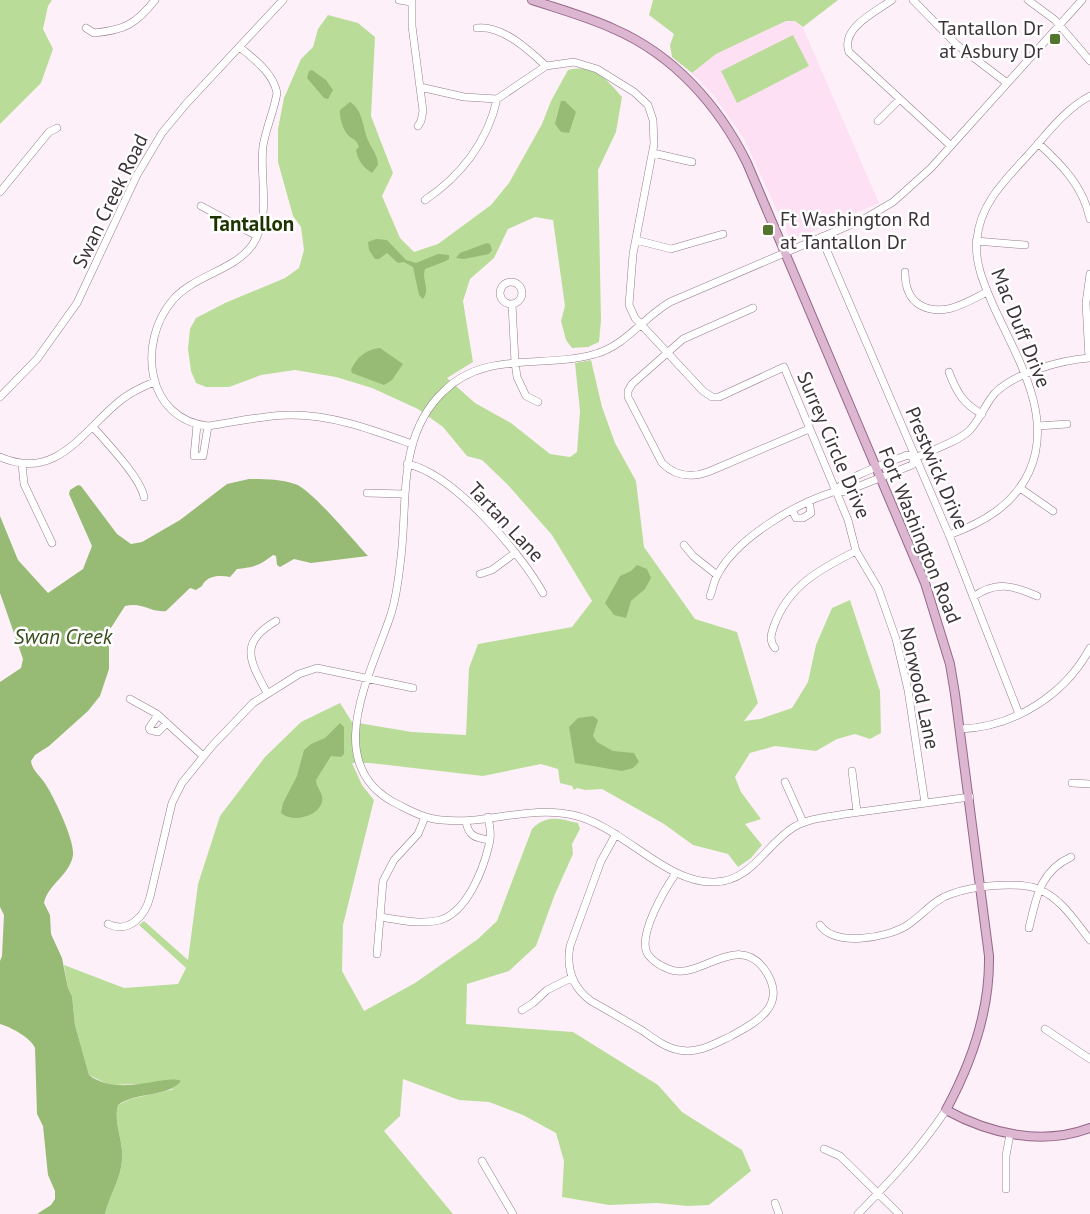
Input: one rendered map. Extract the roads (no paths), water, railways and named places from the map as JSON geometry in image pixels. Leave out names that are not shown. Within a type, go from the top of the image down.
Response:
[{"type":"main road","name":"Fort Washington Road","points":[[532,0],[614,28],[630,37],[658,55],[692,84],[720,115],[736,140],[925,583],[950,664],[961,729],[989,956],[986,998],[970,1060],[946,1110]]},
{"type":"main road","points":[[946,1110],[970,1122],[1010,1134],[1054,1137],[1090,1128]]},
{"type":"street","points":[[86,28],[94,33],[115,31],[141,18],[155,0]]},
{"type":"street","name":"Swan Creek Road","points":[[0,397],[37,358],[77,303],[137,175],[157,140],[186,104],[241,48],[283,0]]},
{"type":"street","points":[[399,0],[411,1],[423,111],[418,126]]},
{"type":"street","points":[[892,0],[855,28],[849,36],[847,47],[852,55],[951,146]]},
{"type":"street","points":[[913,0],[957,45],[1007,83]]},
{"type":"street","points":[[1028,0],[1059,25],[1090,61]]},
{"type":"street","points":[[970,797],[857,812],[803,822],[788,831],[751,868],[731,879],[709,882],[676,873],[590,819],[568,814],[538,812],[466,821],[425,818],[384,797],[369,784],[357,759],[356,738],[360,702],[390,618],[397,588],[401,561],[407,464],[412,444],[426,412],[435,399],[452,383],[482,368],[515,362],[594,355],[612,348],[670,302],[864,219],[893,202],[931,168],[1082,0]]},
{"type":"street","points":[[477,28],[491,28],[505,35],[546,66]]},
{"type":"street","points":[[241,48],[266,70],[276,86],[277,93],[264,143],[261,170],[263,216],[253,244],[242,256],[189,284],[168,306],[155,335],[152,358],[154,382],[161,397],[170,408],[197,424],[208,426],[279,416],[320,417],[352,424],[412,444]]},
{"type":"street","name":"Surrey Circle Drive","points":[[496,99],[546,66],[563,63],[587,65],[634,92],[650,109],[654,129],[653,153],[636,240],[629,300],[635,318],[705,393],[714,398],[719,398],[784,367],[852,531],[856,551],[819,570],[795,590],[775,623],[771,640],[775,648]]},
{"type":"street","points":[[420,87],[464,97],[496,99],[489,126],[477,149],[447,183],[425,200]]},
{"type":"street","name":"Mac Duff Drive","points":[[949,535],[989,517],[1006,505],[1020,488],[1035,458],[1038,444],[1035,410],[1024,375],[979,269],[976,241],[981,221],[992,196],[1038,143],[1076,105],[1090,96]]},
{"type":"street","points":[[878,121],[900,99]]},
{"type":"street","points":[[0,192],[49,132],[57,128]]},
{"type":"street","points":[[1038,143],[1062,165],[1072,179],[1084,200],[1090,219]]},
{"type":"street","points":[[653,153],[692,162]]},
{"type":"street","points":[[201,206],[256,236]]},
{"type":"street","points":[[636,240],[671,249],[723,234]]},
{"type":"street","name":"Prestwick Drive","points":[[821,237],[949,535],[1019,714]]},
{"type":"street","points":[[976,241],[1025,245]]},
{"type":"street","points":[[905,272],[906,284],[911,297],[920,305],[931,310],[952,308],[987,292]]},
{"type":"street","points":[[710,596],[717,575],[728,560],[770,522],[836,491],[845,491],[912,465],[915,458],[966,433],[997,391],[1024,375],[1059,363],[1089,358],[1086,303],[1090,274]]},
{"type":"street","points":[[512,304],[518,377],[523,392],[531,400],[538,402]]},
{"type":"street","points":[[753,308],[683,339],[632,384],[628,394],[660,459],[672,470],[686,476],[700,475],[809,429]]},
{"type":"street","points":[[949,372],[961,398],[982,414]]},
{"type":"street","points":[[0,457],[22,464],[41,462],[59,456],[126,396],[154,382]]},
{"type":"street","points":[[197,424],[194,456],[204,456],[208,426]]},
{"type":"street","points":[[1038,426],[1067,424]]},
{"type":"street","points":[[93,427],[120,458],[144,497]]},
{"type":"street","points":[[836,491],[844,482],[907,455],[915,458]]},
{"type":"street","points":[[22,464],[24,484],[52,543]]},
{"type":"street","name":"Tartan Lane","points":[[407,464],[424,469],[446,483],[481,514],[515,553],[543,592]]},
{"type":"street","points":[[1020,488],[1053,511]]},
{"type":"street","points":[[367,493],[404,494]]},
{"type":"street","points":[[792,510],[796,518],[802,518],[811,513],[809,502]]},
{"type":"street","points":[[684,545],[693,556],[717,575]]},
{"type":"street","name":"Norwood Lane","points":[[856,551],[878,588],[896,639],[908,690],[925,803]]},
{"type":"street","points":[[480,574],[492,570],[515,553]]},
{"type":"street","points":[[973,597],[985,589],[1001,586],[1015,588],[1037,596]]},
{"type":"street","points":[[267,693],[253,669],[250,654],[258,635],[276,621]]},
{"type":"street","points":[[961,729],[990,725],[1038,704],[1061,686],[1089,653]]},
{"type":"street","points":[[108,924],[116,927],[126,926],[138,919],[146,909],[173,799],[203,756],[243,712],[267,693],[303,672],[317,668],[413,688]]},
{"type":"street","points":[[130,699],[158,715],[203,756]]},
{"type":"street","points":[[158,715],[149,728],[150,730],[159,732],[167,723]]},
{"type":"street","points":[[852,771],[857,812]]},
{"type":"street","points":[[785,782],[803,822]]},
{"type":"street","points":[[1072,783],[1090,784]]},
{"type":"street","points":[[380,917],[422,922],[440,920],[451,915],[472,890],[490,840],[488,817]]},
{"type":"street","points":[[377,954],[377,933],[384,878],[394,860],[418,834],[425,818]]},
{"type":"street","points":[[466,821],[471,834],[490,840]]},
{"type":"street","points":[[616,834],[601,861],[570,946],[568,961],[571,978],[579,991],[591,1001],[677,1050],[694,1051],[712,1046],[761,1018],[770,1006],[773,988],[766,971],[756,961],[745,956],[734,955],[679,972],[663,966],[648,955],[645,944],[653,915],[676,873]]},
{"type":"street","points":[[1029,928],[1038,890],[1051,870],[1071,857]]},
{"type":"street","points":[[820,926],[829,935],[842,939],[888,933],[907,925],[944,897],[981,887],[1021,886],[1038,890],[1063,906],[1090,940]]},
{"type":"street","points":[[522,1010],[547,990],[571,978]]},
{"type":"street","points":[[1045,1029],[1090,1059]]},
{"type":"street","name":"Fort Washington Road","points":[[858,1214],[926,1140],[946,1110]]},
{"type":"street","points":[[1006,1189],[1006,1156],[1010,1134]]},
{"type":"street","points":[[824,1149],[840,1156],[899,1214]]},
{"type":"street","points":[[482,1161],[513,1214]]},
{"type":"street","points":[[775,1203],[778,1214]]},
{"type":"water","points":[[312,70],[326,80],[333,90],[328,99],[324,98],[307,78],[309,71]]},
{"type":"water","points":[[561,101],[565,101],[576,112],[569,133],[561,132],[555,124]]},
{"type":"water","points":[[350,102],[360,113],[367,138],[377,158],[378,165],[372,173],[360,161],[356,150],[359,147],[358,144],[346,133],[342,123],[340,110]]},
{"type":"water","points":[[376,239],[387,240],[406,260],[416,263],[438,254],[449,255],[446,261],[425,269],[426,292],[423,299],[419,295],[413,267],[404,262],[398,263],[387,253],[375,259],[369,250],[368,242]]},
{"type":"water","points":[[487,243],[490,244],[492,250],[489,254],[464,259],[456,258],[460,253]]},
{"type":"water","points":[[380,348],[403,364],[392,380],[384,385],[352,373],[353,366],[362,355]]},
{"type":"water","name":"Swan Creek","points":[[249,479],[284,481],[302,488],[368,556],[311,563],[294,559],[280,567],[277,565],[276,556],[273,555],[264,562],[237,569],[230,577],[214,577],[204,582],[196,590],[190,588],[166,611],[137,605],[125,606],[109,631],[109,669],[100,696],[88,711],[49,746],[35,755],[31,761],[59,809],[73,848],[68,868],[50,890],[44,903],[50,915],[51,934],[62,958],[68,988],[72,996],[75,1025],[89,1075],[113,1085],[181,1081],[168,1090],[134,1098],[118,1105],[117,1119],[122,1160],[105,1214],[37,1214],[51,1205],[55,1199],[55,1191],[48,1175],[43,1126],[37,1114],[35,1048],[20,1033],[0,1024],[0,961],[4,915],[0,907],[0,682],[21,668],[23,659],[0,593],[0,516],[18,560],[48,593],[83,569],[92,546],[69,494],[70,490],[78,485],[117,534],[131,544],[142,542],[180,520],[227,484]]},
{"type":"water","points":[[637,565],[647,569],[651,578],[645,589],[631,601],[626,618],[614,615],[605,603],[620,576]]},
{"type":"water","points":[[593,716],[598,720],[593,736],[597,742],[613,751],[634,753],[639,762],[633,768],[622,771],[575,763],[569,727],[578,718]]},
{"type":"water","points":[[340,723],[344,727],[344,754],[341,757],[331,756],[316,780],[322,799],[320,807],[310,815],[298,818],[291,818],[281,813],[283,803],[297,776],[304,750],[325,738]]},
{"type":"place","name":"Tantallon Dr at Asbury Dr","points":[[1055,39]]},
{"type":"place","name":"Ft Washington Rd at Tantallon Dr","points":[[768,230]]},
{"type":"district","name":"Tantallon","points":[[252,223]]}]
